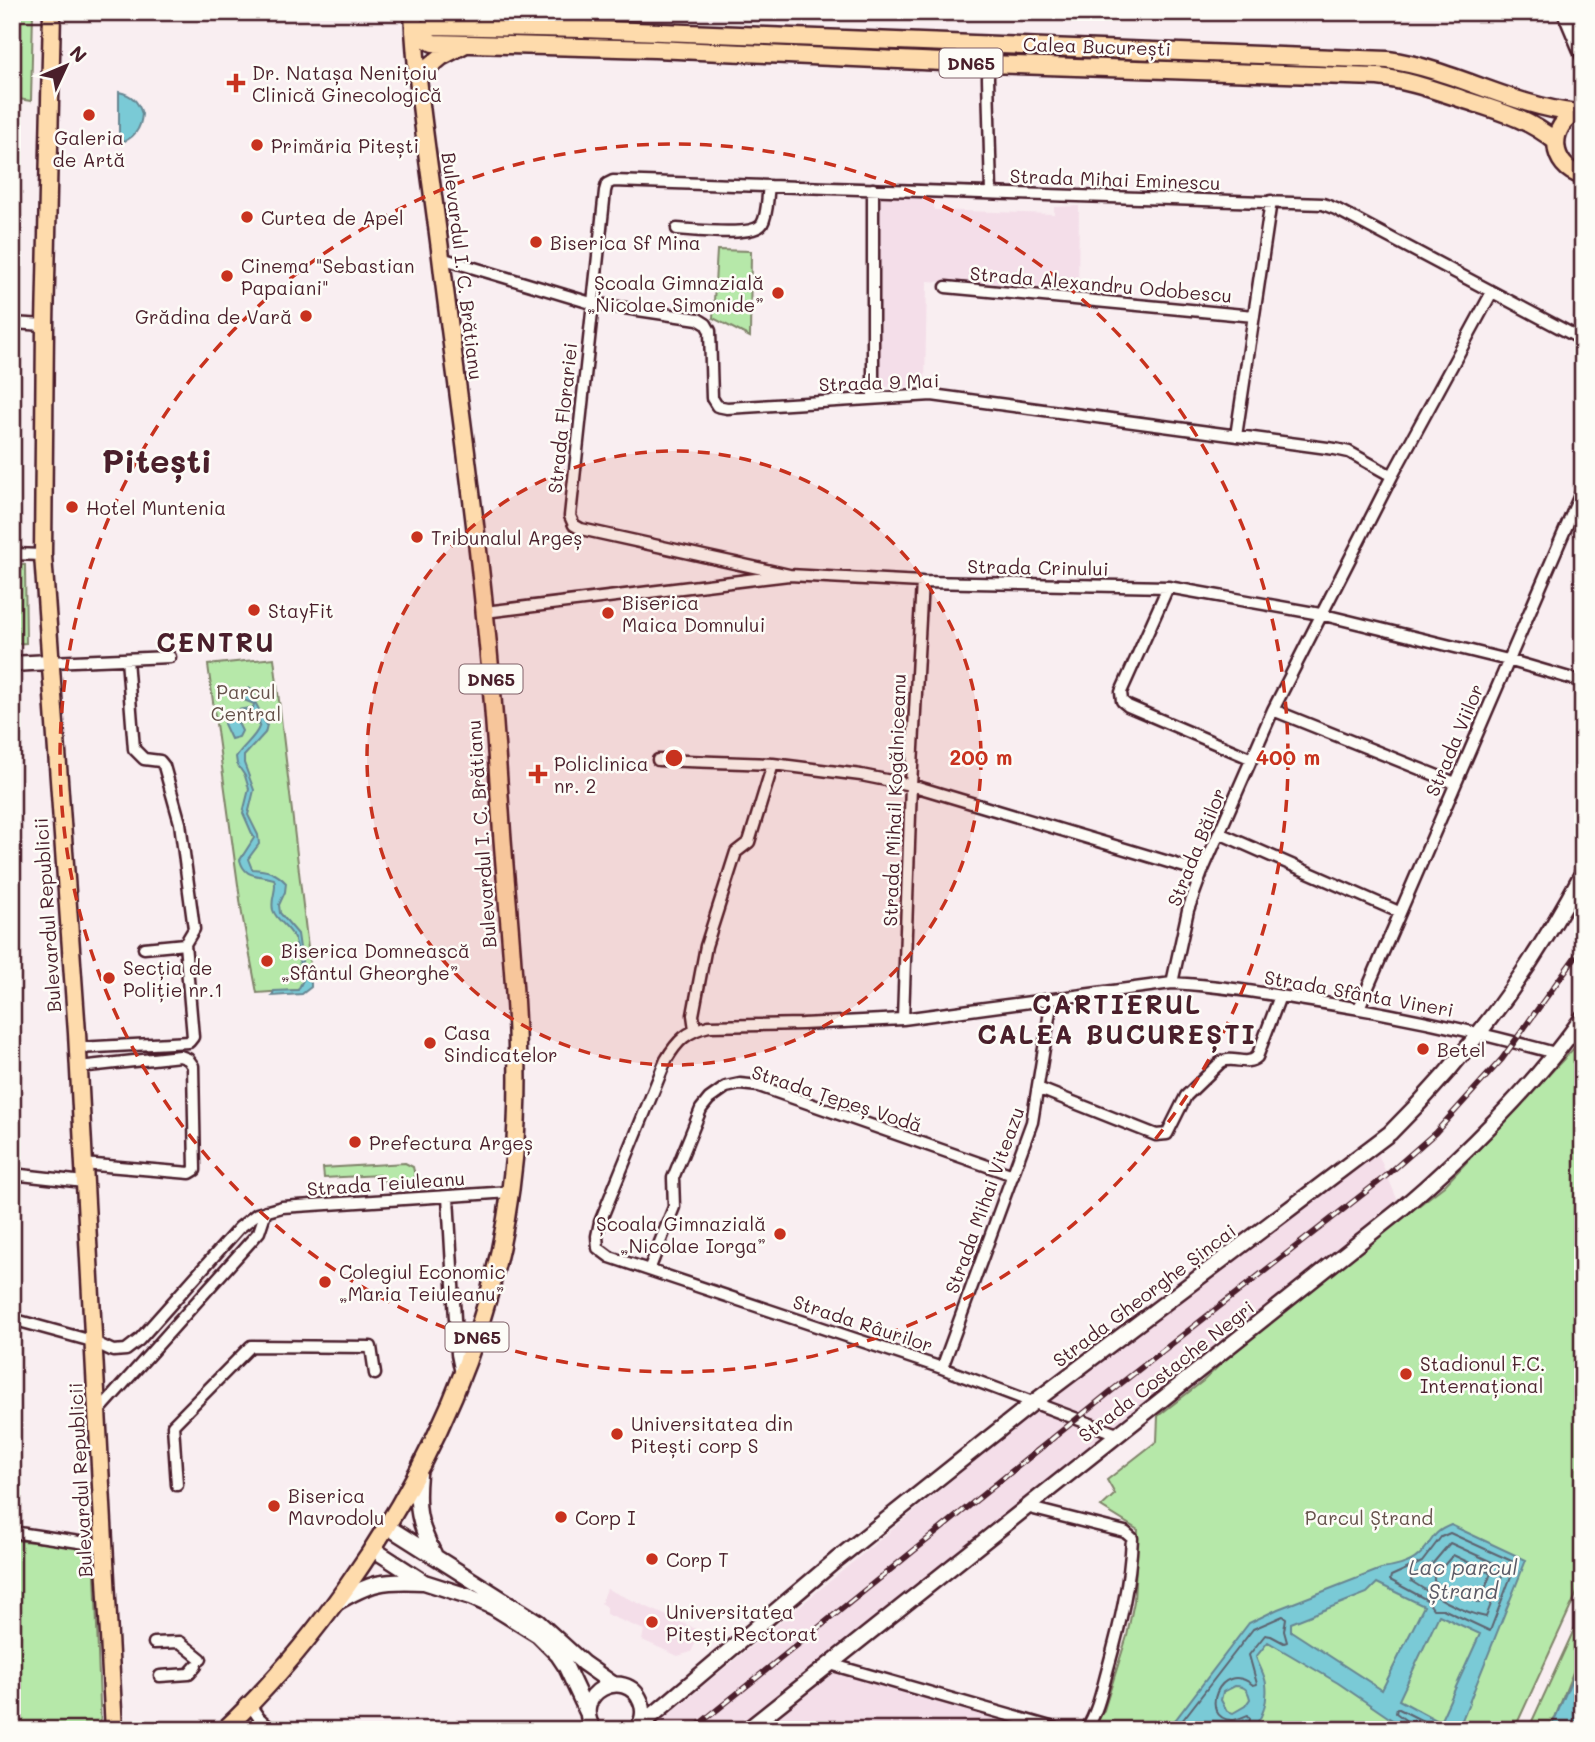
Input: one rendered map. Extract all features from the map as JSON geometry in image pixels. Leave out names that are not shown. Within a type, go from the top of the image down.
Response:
[{"type":"main road","name":"Bulevardul Republicii","points":[[52,12],[43,555],[78,1048],[114,1730]]},
{"type":"main road","name":"Bulevardul I. C. Brătianu","points":[[225,1730],[299,1649],[334,1605],[388,1527],[419,1474],[463,1380],[494,1275],[510,1192],[516,1127],[516,1050],[485,612],[418,78],[413,12]]},
{"type":"main road","points":[[437,12],[469,26]]},
{"type":"main road","points":[[1565,12],[1583,55]]},
{"type":"main road","name":"Calea București","points":[[414,32],[433,26],[582,21],[989,45],[1388,60],[1440,73],[1552,109],[1581,111]]},
{"type":"main road","name":"Calea București","points":[[414,32],[433,43],[1389,78],[1410,82],[1513,116],[1536,127],[1555,141]]},
{"type":"main road","name":"DN65","points":[[418,78],[441,57],[472,43]]},
{"type":"main road","points":[[1581,111],[1562,123],[1555,141],[1559,159],[1577,174],[1583,185]]},
{"type":"main road","points":[[12,664],[50,662]]},
{"type":"main road","name":"Strada Gheorghe Șincai","points":[[638,1728],[836,1560],[1034,1402],[1371,1148],[1430,1093],[1480,1032],[1539,946],[1583,872]]},
{"type":"main road","name":"Strada Costache Negri","points":[[747,1730],[1413,1199],[1502,1111],[1555,1053],[1583,1017]]},
{"type":"main road","points":[[419,1474],[416,1503],[418,1519],[435,1555]]},
{"type":"main road","points":[[388,1527],[538,1622],[583,1663],[613,1684],[629,1688],[640,1700],[643,1717],[638,1728]]},
{"type":"main road","points":[[373,1549],[424,1582],[493,1607],[538,1635],[562,1661],[594,1730]]},
{"type":"main road","points":[[334,1605],[359,1589],[377,1582],[424,1582]]},
{"type":"main road","points":[[587,1712],[592,1696],[598,1690],[613,1684]]},
{"type":"main road","points":[[640,1700],[656,1702],[673,1699]]},
{"type":"street","points":[[989,45],[992,193]]},
{"type":"street","name":"Strada Mihai Eminescu","points":[[613,181],[1323,204],[1583,340]]},
{"type":"street","name":"Strada Florariei","points":[[613,181],[607,184],[605,191],[592,303],[570,516],[574,525],[789,575]]},
{"type":"street","points":[[677,229],[730,232],[761,227],[765,219],[769,186]]},
{"type":"street","points":[[873,189],[873,398]]},
{"type":"street","points":[[1237,436],[1272,201]]},
{"type":"street","name":"Strada 9 Mai","points":[[441,258],[592,303],[698,319],[706,324],[710,331],[712,398],[717,406],[727,408],[932,395],[1349,452],[1392,476]]},
{"type":"street","name":"Strada Alexandru Odobescu","points":[[946,287],[1254,316]]},
{"type":"street","name":"Strada Băilor","points":[[1172,983],[1188,909],[1273,710],[1392,476],[1492,292]]},
{"type":"street","points":[[12,323],[45,325]]},
{"type":"street","name":"Strada Viilor","points":[[1359,1008],[1583,488]]},
{"type":"street","points":[[12,554],[43,555]]},
{"type":"street","name":"Strada Crinului","points":[[485,612],[789,575],[922,582],[1168,587],[1320,614],[1508,660],[1583,682]]},
{"type":"street","name":"Strada Mihail Kogălniceanu","points":[[903,1018],[911,785],[922,582]]},
{"type":"street","points":[[1168,587],[1121,692],[1122,701],[1128,706],[1252,759]]},
{"type":"street","points":[[50,662],[170,657]]},
{"type":"street","points":[[78,1048],[191,1041],[193,1037],[185,944],[194,929],[180,823],[164,766],[160,761],[144,760],[134,749],[127,659]]},
{"type":"street","points":[[1273,710],[1455,783]]},
{"type":"street","points":[[658,760],[773,764],[861,775],[911,785],[1202,872]]},
{"type":"street","points":[[695,1029],[693,1016],[706,946],[736,852],[749,842],[773,764]]},
{"type":"street","points":[[1219,833],[1399,912]]},
{"type":"street","points":[[144,948],[185,944]]},
{"type":"street","name":"Strada Sfânta Vineri","points":[[695,1029],[709,1026],[903,1018],[1172,983],[1207,985],[1359,1008],[1480,1032],[1555,1053]]},
{"type":"street","points":[[1040,1089],[1156,1135],[1167,1134],[1186,1096],[1221,1062],[1227,1058],[1248,1061],[1257,1056],[1280,996]]},
{"type":"street","name":"Strada Mihai Viteazu","points":[[942,1368],[1032,1122],[1040,1089],[1052,999]]},
{"type":"street","name":"Strada Râurilor","points":[[695,1029],[681,1037],[666,1060],[600,1222],[598,1248],[610,1257],[942,1368],[1117,1434]]},
{"type":"street","points":[[79,1067],[180,1056],[188,1059],[193,1066],[195,1170],[190,1173],[83,1164]]},
{"type":"street","name":"Strada Țepeș Vodă","points":[[649,1270],[674,1207],[673,1178],[701,1109],[709,1099],[726,1087],[740,1084],[766,1089],[1013,1175]]},
{"type":"street","points":[[12,1174],[84,1182]]},
{"type":"street","name":"Strada Teiuleanu","points":[[266,1211],[510,1192]]},
{"type":"street","points":[[448,1197],[457,1354],[463,1380]]},
{"type":"street","points":[[12,1319],[92,1341],[113,1352],[126,1350],[134,1345],[239,1228],[257,1214],[266,1211]]},
{"type":"street","points":[[98,1412],[259,1233],[266,1211]]},
{"type":"street","points":[[177,1485],[173,1425],[251,1346],[371,1347],[375,1374]]},
{"type":"street","points":[[1026,1507],[1125,1532],[1132,1538],[1130,1572],[1118,1634],[1097,1708],[1086,1730]]},
{"type":"street","points":[[12,1532],[106,1546]]},
{"type":"street","points":[[154,1643],[180,1642],[199,1662],[189,1674],[160,1676]]},
{"type":"street","points":[[830,1664],[1061,1730]]},
{"type":"street","points":[[250,1705],[272,1730]]},
{"type":"shaded area","points":[[880,194],[934,197],[934,210],[1054,214],[1054,207],[1079,206],[1078,291],[927,281],[925,386],[875,387]]},
{"type":"shaded area","points":[[1378,1154],[1398,1201],[824,1662],[1027,1730],[650,1730],[1034,1412],[1211,1276]]},
{"type":"shaded area","name":"Universitatea Pitești Rectorat","points":[[607,1589],[705,1633],[700,1644],[696,1642],[691,1652],[678,1656],[642,1640],[644,1630],[606,1614],[606,1606],[601,1603]]},
{"type":"green space","points":[[12,12],[33,12],[31,101],[12,98]]},
{"type":"green space","points":[[717,250],[751,251],[750,337],[713,318]]},
{"type":"green space","points":[[12,564],[25,565],[26,643],[12,644]]},
{"type":"green space","name":"Parcul Central","points":[[274,658],[311,974],[299,990],[257,993],[242,914],[208,665]]},
{"type":"green space","name":"Parcul Ștrand","points":[[1575,1047],[1583,1048],[1583,1580],[1514,1730],[1093,1730],[1104,1710],[1127,1636],[1134,1601],[1138,1530],[1101,1507],[1115,1494],[1107,1480],[1157,1441],[1158,1416],[1203,1381],[1249,1337],[1444,1186]]},
{"type":"green space","points":[[405,1163],[413,1167],[416,1180],[405,1187],[387,1184],[380,1175],[324,1178],[323,1168]]},
{"type":"green space","points":[[12,1540],[94,1548],[101,1730],[12,1730]]},
{"type":"green space","points":[[1583,1610],[1583,1647],[1550,1730],[1528,1730]]},
{"type":"water","points":[[119,92],[134,99],[142,114],[136,133],[119,143]]},
{"type":"water","points":[[249,688],[254,692],[255,702],[267,725],[265,733],[244,756],[254,790],[248,815],[258,835],[259,844],[248,859],[252,869],[271,872],[286,883],[279,905],[280,913],[298,934],[303,969],[311,983],[311,987],[302,994],[272,996],[274,991],[298,990],[304,978],[297,946],[291,932],[273,910],[274,879],[249,873],[240,860],[254,838],[243,813],[249,789],[236,757],[259,728],[259,722],[250,710],[242,712],[237,721],[242,731],[239,737],[231,739],[224,724],[231,713],[253,708],[254,704],[244,700],[243,693]]},
{"type":"water","name":"Lac parcul Ștrand","points":[[1451,1525],[1526,1560],[1458,1730],[1407,1730],[1338,1683],[1268,1642],[1256,1657],[1266,1690],[1263,1710],[1254,1726],[1249,1730],[1165,1730],[1249,1623],[1381,1569],[1415,1559],[1444,1528]],"holes":[[[1377,1583],[1424,1606],[1382,1690],[1291,1631],[1291,1623],[1367,1593]],[[1439,1615],[1480,1634],[1440,1722],[1399,1700]],[[1235,1686],[1241,1687],[1247,1691],[1250,1699],[1245,1706],[1233,1713],[1227,1711],[1221,1700],[1223,1692]]]},
{"type":"water","points":[[1583,1653],[1583,1730],[1550,1730]]},
{"type":"railway","points":[[692,1730],[1110,1392],[1386,1176],[1435,1133],[1502,1059],[1583,946]]},
{"type":"place","name":"Dr. Natașa Nenițoiu Clinică Ginecologică","points":[[236,83]]},
{"type":"place","name":"Galeria de Artă","points":[[89,115]]},
{"type":"place","name":"Primăria Pitești","points":[[257,145]]},
{"type":"place","name":"Curtea de Apel","points":[[247,217]]},
{"type":"place","name":"Biserica Sf Mina","points":[[536,242]]},
{"type":"place","name":"Cinema \"Sebastian Papaiani\"","points":[[227,276]]},
{"type":"place","name":"Școala Gimnazială „Nicolae Simonide”","points":[[778,293]]},
{"type":"place","name":"Grădina de Vară","points":[[306,316]]},
{"type":"place","name":"Hotel Muntenia","points":[[72,507]]},
{"type":"place","name":"Tribunalul Argeș","points":[[417,537]]},
{"type":"place","name":"StayFit","points":[[254,610]]},
{"type":"place","name":"Biserica Maica Domnului","points":[[608,613]]},
{"type":"place","name":"Policlinica nr. 2","points":[[538,774]]},
{"type":"place","name":"Biserica Domnească „Sfântul Gheorghe”","points":[[267,961]]},
{"type":"place","name":"Secția de Poliție nr.1","points":[[109,978]]},
{"type":"place","name":"Casa Sindicatelor","points":[[430,1043]]},
{"type":"place","name":"Betel","points":[[1423,1049]]},
{"type":"place","name":"Prefectura Argeș","points":[[355,1142]]},
{"type":"place","name":"Școala Gimnazială „Nicolae Iorga”","points":[[780,1234]]},
{"type":"place","name":"Colegiul Economic „Maria Teiuleanu”","points":[[325,1282]]},
{"type":"place","name":"Stadionul F.C. Internațional","points":[[1406,1374]]},
{"type":"place","name":"Universitatea din Pitești corp S","points":[[617,1434]]},
{"type":"place","name":"Biserica Mavrodolu","points":[[274,1506]]},
{"type":"place","name":"Corp I","points":[[561,1517]]},
{"type":"place","name":"Corp T","points":[[652,1559]]},
{"type":"place","name":"Universitatea Pitești Rectorat","points":[[652,1622]]},
{"type":"district","name":"Pitești","points":[[157,459]]},
{"type":"district","name":"CENTRU","points":[[216,642]]},
{"type":"district","name":"CARTIERUL CALEA BUCUREȘTI","points":[[1117,1019]]}]
